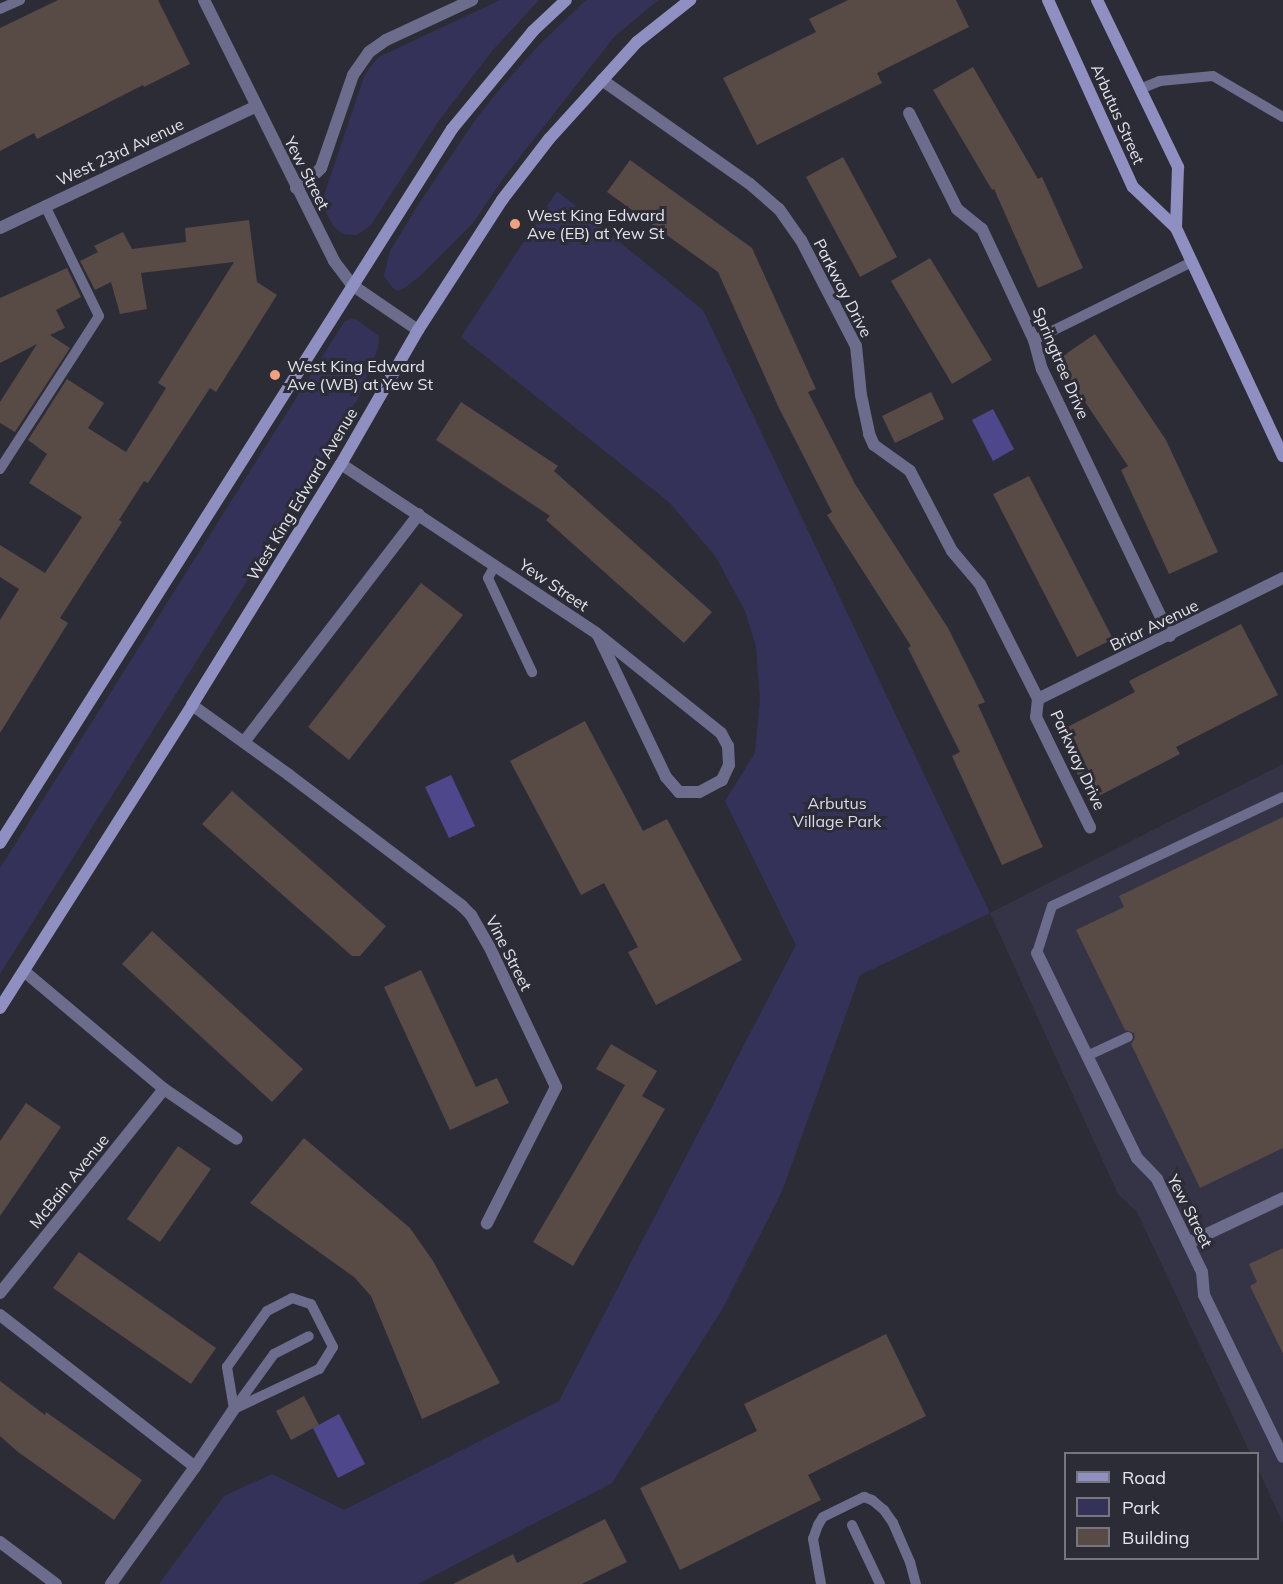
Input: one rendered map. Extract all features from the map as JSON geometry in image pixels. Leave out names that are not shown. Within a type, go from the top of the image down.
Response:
[{"type":"main road","points":[[0,843],[351,285],[452,129],[533,31],[566,0]]},
{"type":"main road","name":"West King Edward Avenue","points":[[0,1008],[192,705],[341,464],[418,330],[502,200],[549,138],[637,42],[690,0]]},
{"type":"main road","name":"Arbutus Street","points":[[1048,0],[1133,187],[1176,228],[1283,456]]},
{"type":"main road","name":"Arbutus Street","points":[[1097,0],[1178,168],[1176,228]]},
{"type":"street","name":"Yew Street","points":[[204,0],[255,107],[334,261],[351,285],[418,330]]},
{"type":"street","points":[[296,188],[309,180],[321,168],[353,75],[369,52],[386,40],[472,0]]},
{"type":"street","name":"Parkway Drive","points":[[603,80],[750,184],[779,209],[801,240],[856,346],[861,394],[869,434],[874,445],[910,471],[952,550],[980,584],[1038,699],[1036,717],[1090,827]]},
{"type":"street","name":"West 23rd Avenue","points":[[0,228],[255,107]]},
{"type":"street","name":"Springtree Drive","points":[[909,113],[957,209],[982,229],[1034,340],[1042,369],[1170,636]]},
{"type":"street","name":"Yew Street","points":[[341,464],[598,635],[721,733],[728,746],[729,765],[722,780],[699,792],[679,792],[666,777],[598,635]]},
{"type":"street","points":[[244,742],[419,514]]},
{"type":"street","name":"Briar Avenue","points":[[1038,699],[1170,636],[1283,578]]},
{"type":"street","name":"Vine Street","points":[[192,705],[462,906],[471,915],[489,946],[556,1087],[487,1223]]},
{"type":"street","name":"Yew Street","points":[[1037,953],[1137,1158],[1157,1179],[1202,1272],[1204,1295],[1283,1457]]},
{"type":"street","points":[[24,971],[164,1089],[237,1139]]},
{"type":"street","name":"McBain Avenue","points":[[0,1293],[164,1089]]},
{"type":"street","points":[[1188,1243],[1283,1198]]},
{"type":"street","points":[[0,1315],[195,1467]]},
{"type":"street","points":[[111,1584],[234,1409]]},
{"type":"street","points":[[0,1542],[56,1584]]},
{"type":"lane","points":[[0,9],[20,0]]},
{"type":"lane","points":[[1140,89],[1160,81],[1213,76],[1283,117]]},
{"type":"lane","points":[[0,469],[99,316],[45,206]]},
{"type":"lane","points":[[1034,340],[1192,262]]},
{"type":"lane","points":[[495,565],[488,578],[532,672]]},
{"type":"lane","points":[[1037,953],[1053,906],[1283,797]]},
{"type":"lane","points":[[1087,1056],[1128,1037]]},
{"type":"lane","points":[[292,1299],[311,1304],[333,1347],[319,1369],[234,1409],[227,1367],[267,1311],[292,1299]]},
{"type":"lane","points":[[234,1409],[274,1354],[309,1336]]},
{"type":"lane","points":[[821,1584],[813,1539],[818,1525],[823,1517],[864,1497],[872,1500],[884,1510],[893,1523],[910,1562],[916,1584]]},
{"type":"lane","points":[[852,1525],[880,1584]]},
{"type":"shaded area","points":[[993,409],[1014,449],[993,461],[972,420]]},
{"type":"shaded area","points":[[1283,764],[1283,1523],[1259,1471],[1259,1452],[1250,1452],[1137,1212],[1118,1194],[990,913]]},
{"type":"shaded area","points":[[451,775],[475,826],[449,838],[425,787]]},
{"type":"shaded area","points":[[339,1414],[365,1464],[338,1478],[313,1428]]},
{"type":"green space","points":[[500,0],[539,0],[492,51],[437,123],[371,225],[357,235],[343,234],[334,227],[324,209],[323,198],[364,77],[370,67],[379,57]]},
{"type":"green space","points":[[586,0],[658,0],[614,37],[504,177],[473,223],[420,276],[403,289],[398,291],[393,288],[384,276],[390,251],[420,202],[476,119],[503,85],[540,44]]},
{"type":"green space","name":"Arbutus Village Park","points":[[557,191],[703,310],[990,913],[860,975],[782,1191],[723,1308],[612,1483],[418,1584],[159,1584],[224,1496],[272,1474],[344,1510],[559,1401],[796,945],[725,801],[755,753],[760,699],[756,646],[745,611],[716,557],[669,502],[461,337]]},
{"type":"green space","points":[[354,318],[379,336],[378,348],[357,401],[319,466],[0,974],[0,868],[344,322]]},
{"type":"building","points":[[58,0],[158,0],[190,64],[144,87],[143,85],[37,139],[34,133],[0,151],[0,28]]},
{"type":"building","points":[[848,0],[956,0],[969,27],[877,73],[882,83],[757,145],[723,78],[816,32],[809,19]]},
{"type":"building","points":[[973,67],[1038,179],[1042,177],[1083,268],[1038,288],[994,189],[992,190],[933,90]]},
{"type":"building","points":[[843,157],[897,257],[860,277],[806,177]]},
{"type":"building","points":[[630,160],[752,248],[816,389],[808,392],[855,484],[948,628],[985,702],[978,705],[1043,847],[1002,865],[952,756],[960,752],[908,648],[911,646],[827,515],[832,512],[778,406],[718,272],[607,192]]},
{"type":"building","points":[[249,220],[257,282],[277,295],[216,392],[210,388],[148,483],[144,481],[119,520],[122,522],[60,618],[68,623],[0,733],[0,620],[19,589],[0,577],[0,545],[45,573],[82,517],[29,483],[47,454],[28,440],[67,379],[104,403],[88,428],[126,452],[166,388],[158,383],[234,262],[141,273],[147,309],[120,314],[111,282],[95,290],[80,261],[98,252],[94,246],[123,232],[132,249],[186,242],[185,228]]},
{"type":"building","points":[[930,258],[992,360],[952,384],[891,281]]},
{"type":"building","points":[[67,268],[81,297],[56,310],[65,328],[50,335],[70,348],[15,432],[0,423],[0,402],[37,344],[0,363],[0,298]]},
{"type":"building","points":[[1095,334],[1166,440],[1218,552],[1169,574],[1121,470],[1128,466],[1057,360]]},
{"type":"building","points":[[931,392],[944,419],[895,443],[882,416]]},
{"type":"building","points":[[461,402],[558,466],[554,471],[712,612],[684,643],[546,520],[550,516],[436,440]]},
{"type":"building","points":[[1029,476],[1113,639],[1077,657],[993,494]]},
{"type":"building","points":[[421,583],[463,615],[349,760],[308,727]]},
{"type":"building","points":[[1241,624],[1278,695],[1176,747],[1180,754],[1091,800],[1056,733],[1135,692],[1129,681]]},
{"type":"building","points":[[585,721],[643,831],[667,819],[742,960],[656,1005],[628,952],[638,947],[604,883],[581,895],[510,761]]},
{"type":"building","points":[[232,791],[386,926],[360,956],[352,956],[202,824]]},
{"type":"building","points":[[1283,817],[1283,1148],[1200,1188],[1131,1044],[1135,1038],[1134,1033],[1125,1030],[1076,930],[1124,907],[1119,896]]},
{"type":"building","points":[[152,931],[303,1069],[272,1102],[122,964]]},
{"type":"building","points":[[421,970],[476,1087],[497,1078],[509,1103],[450,1130],[384,987]]},
{"type":"building","points":[[611,1044],[657,1071],[642,1096],[665,1109],[573,1266],[533,1242],[625,1085],[596,1069]]},
{"type":"building","points":[[26,1103],[61,1127],[0,1216],[0,1141]]},
{"type":"building","points":[[304,1138],[410,1228],[433,1261],[500,1383],[422,1419],[371,1296],[354,1277],[250,1203]]},
{"type":"building","points":[[178,1146],[211,1169],[160,1242],[127,1219]]},
{"type":"building","points":[[1283,1248],[1283,1354],[1250,1286],[1257,1282],[1249,1264]]},
{"type":"building","points":[[79,1252],[216,1348],[191,1384],[53,1288]]},
{"type":"building","points":[[886,1334],[926,1416],[808,1475],[821,1500],[680,1570],[640,1488],[757,1431],[744,1404]]},
{"type":"building","points":[[0,1381],[45,1415],[46,1412],[142,1480],[114,1520],[18,1452],[0,1436]]},
{"type":"building","points":[[304,1396],[319,1425],[291,1440],[276,1411]]},
{"type":"building","points":[[605,1519],[627,1562],[582,1584],[453,1584],[513,1554],[517,1563]]},
{"type":"place","name":"West King Edward Ave (EB) at Yew St","points":[[515,224]]},
{"type":"place","name":"West King Edward Ave (WB) at Yew St","points":[[275,375]]}]
